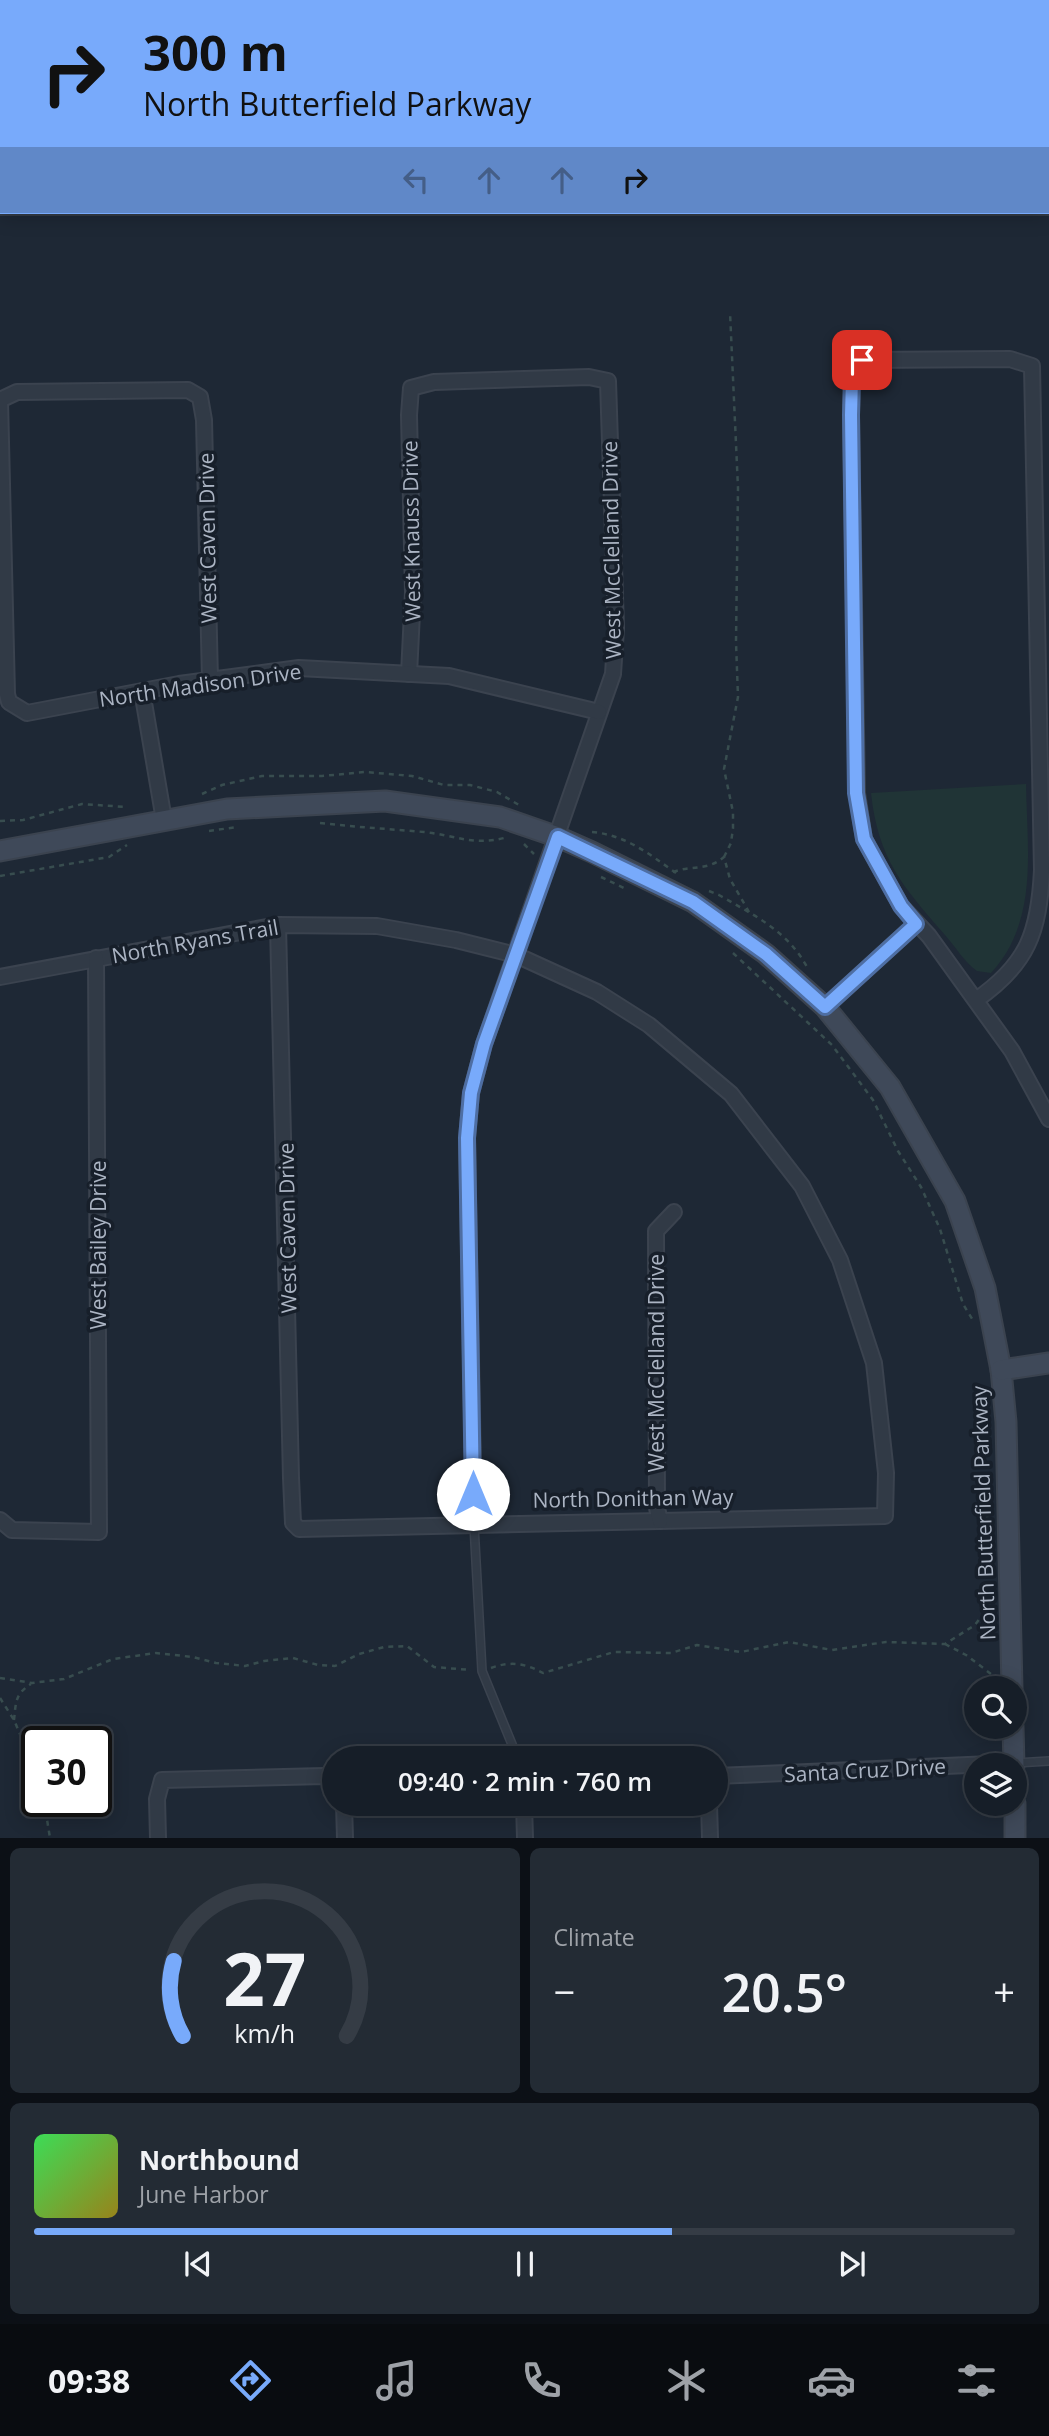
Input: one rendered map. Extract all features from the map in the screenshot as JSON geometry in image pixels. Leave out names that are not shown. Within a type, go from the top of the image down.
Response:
[{"type":"street","points":[[976,1000],[1012,971],[1030,940],[1040,905],[1042,870],[1032,366],[1010,359],[862,360],[852,379],[851,415],[856,793],[864,839],[901,906],[929,936],[1012,1051],[1049,1119]]},
{"type":"street","name":"West Knauss Drive","points":[[409,674],[413,592],[409,415],[411,388],[434,382],[589,377],[608,381]]},
{"type":"street","name":"West McClelland Drive","points":[[558,837],[613,674],[615,628],[608,381]]},
{"type":"street","name":"West Caven Drive","points":[[1,400],[17,392],[188,390],[200,397],[204,420],[210,680]]},
{"type":"street","name":"North Madison Drive","points":[[1,400],[7,694],[9,702],[27,713],[142,691],[299,668],[449,676],[600,712]]},
{"type":"street","points":[[142,691],[164,820]]},
{"type":"street","name":"North Butterfield Parkway","points":[[0,851],[227,809],[385,801],[500,817],[558,837],[693,902],[766,954],[825,1007],[890,1087],[955,1200],[985,1288],[1001,1370],[1006,1422],[1004,1676]]},
{"type":"street","points":[[474,1525],[467,1138],[471,1093],[484,1044],[558,837]]},
{"type":"street","points":[[825,1007],[916,924]]},
{"type":"street","name":"West Caven Drive","points":[[278,925],[293,1523],[299,1529]]},
{"type":"street","name":"North Ryans Trail","points":[[0,977],[278,925],[377,926],[456,940],[516,955],[597,992],[649,1025],[731,1094],[803,1186],[840,1260],[874,1363],[886,1473],[885,1516]]},
{"type":"street","name":"West Bailey Drive","points":[[0,1520],[12,1530],[99,1532],[96,958]]},
{"type":"street","name":"West McClelland Drive","points":[[660,1521],[657,1508],[656,1231],[674,1212]]},
{"type":"street","points":[[1001,1370],[1049,1363]]},
{"type":"street","name":"North Donithan Way","points":[[299,1529],[885,1516]]},
{"type":"street","name":"Santa Cruz Drive","points":[[728,1776],[964,1766]]},
{"type":"street","points":[[158,1838],[157,1799],[162,1780],[322,1776]]},
{"type":"street","points":[[344,1816],[345,1838]]},
{"type":"street","points":[[524,1816],[525,1838]]},
{"type":"street","points":[[709,1816],[709,1838]]},
{"type":"street","points":[[1015,1816],[1015,1838]]},
{"type":"lane","points":[[474,1525],[482,1671],[513,1746]]},
{"type":"lane","points":[[1027,1763],[1049,1761]]},
{"type":"path","points":[[673,872],[707,867],[724,857],[731,843],[733,828],[733,812],[724,769],[738,698],[738,488],[730,312]]},
{"type":"path","points":[[202,794],[222,785],[262,776],[321,776],[365,772],[404,775],[444,785],[482,788],[513,800],[522,807]]},
{"type":"path","points":[[0,821],[32,818],[82,804],[126,807]]},
{"type":"path","points":[[309,821],[426,832],[485,843],[504,838],[514,841]]},
{"type":"path","points":[[198,833],[238,827]]},
{"type":"path","points":[[0,876],[109,857],[130,843]]},
{"type":"path","points":[[523,843],[547,869]]},
{"type":"path","points":[[724,857],[730,879],[751,914]]},
{"type":"path","points":[[945,1644],[967,1655],[994,1676]]},
{"type":"path","points":[[14,1720],[20,1691],[32,1683]]},
{"type":"path","points":[[0,1698],[21,1736]]},
{"type":"path","points":[[47,1817],[50,1838]]},
{"type":"green space","points":[[1026,784],[1027,883],[1017,931],[1006,953],[991,973],[977,971],[917,902],[895,871],[880,836],[871,793]]},
{"type":"route","points":[[473,1494],[467,1138],[471,1093],[484,1044],[558,837],[693,902],[766,954],[825,1007],[916,924],[901,906],[864,839],[856,793],[851,415],[852,379],[862,360]]}]
